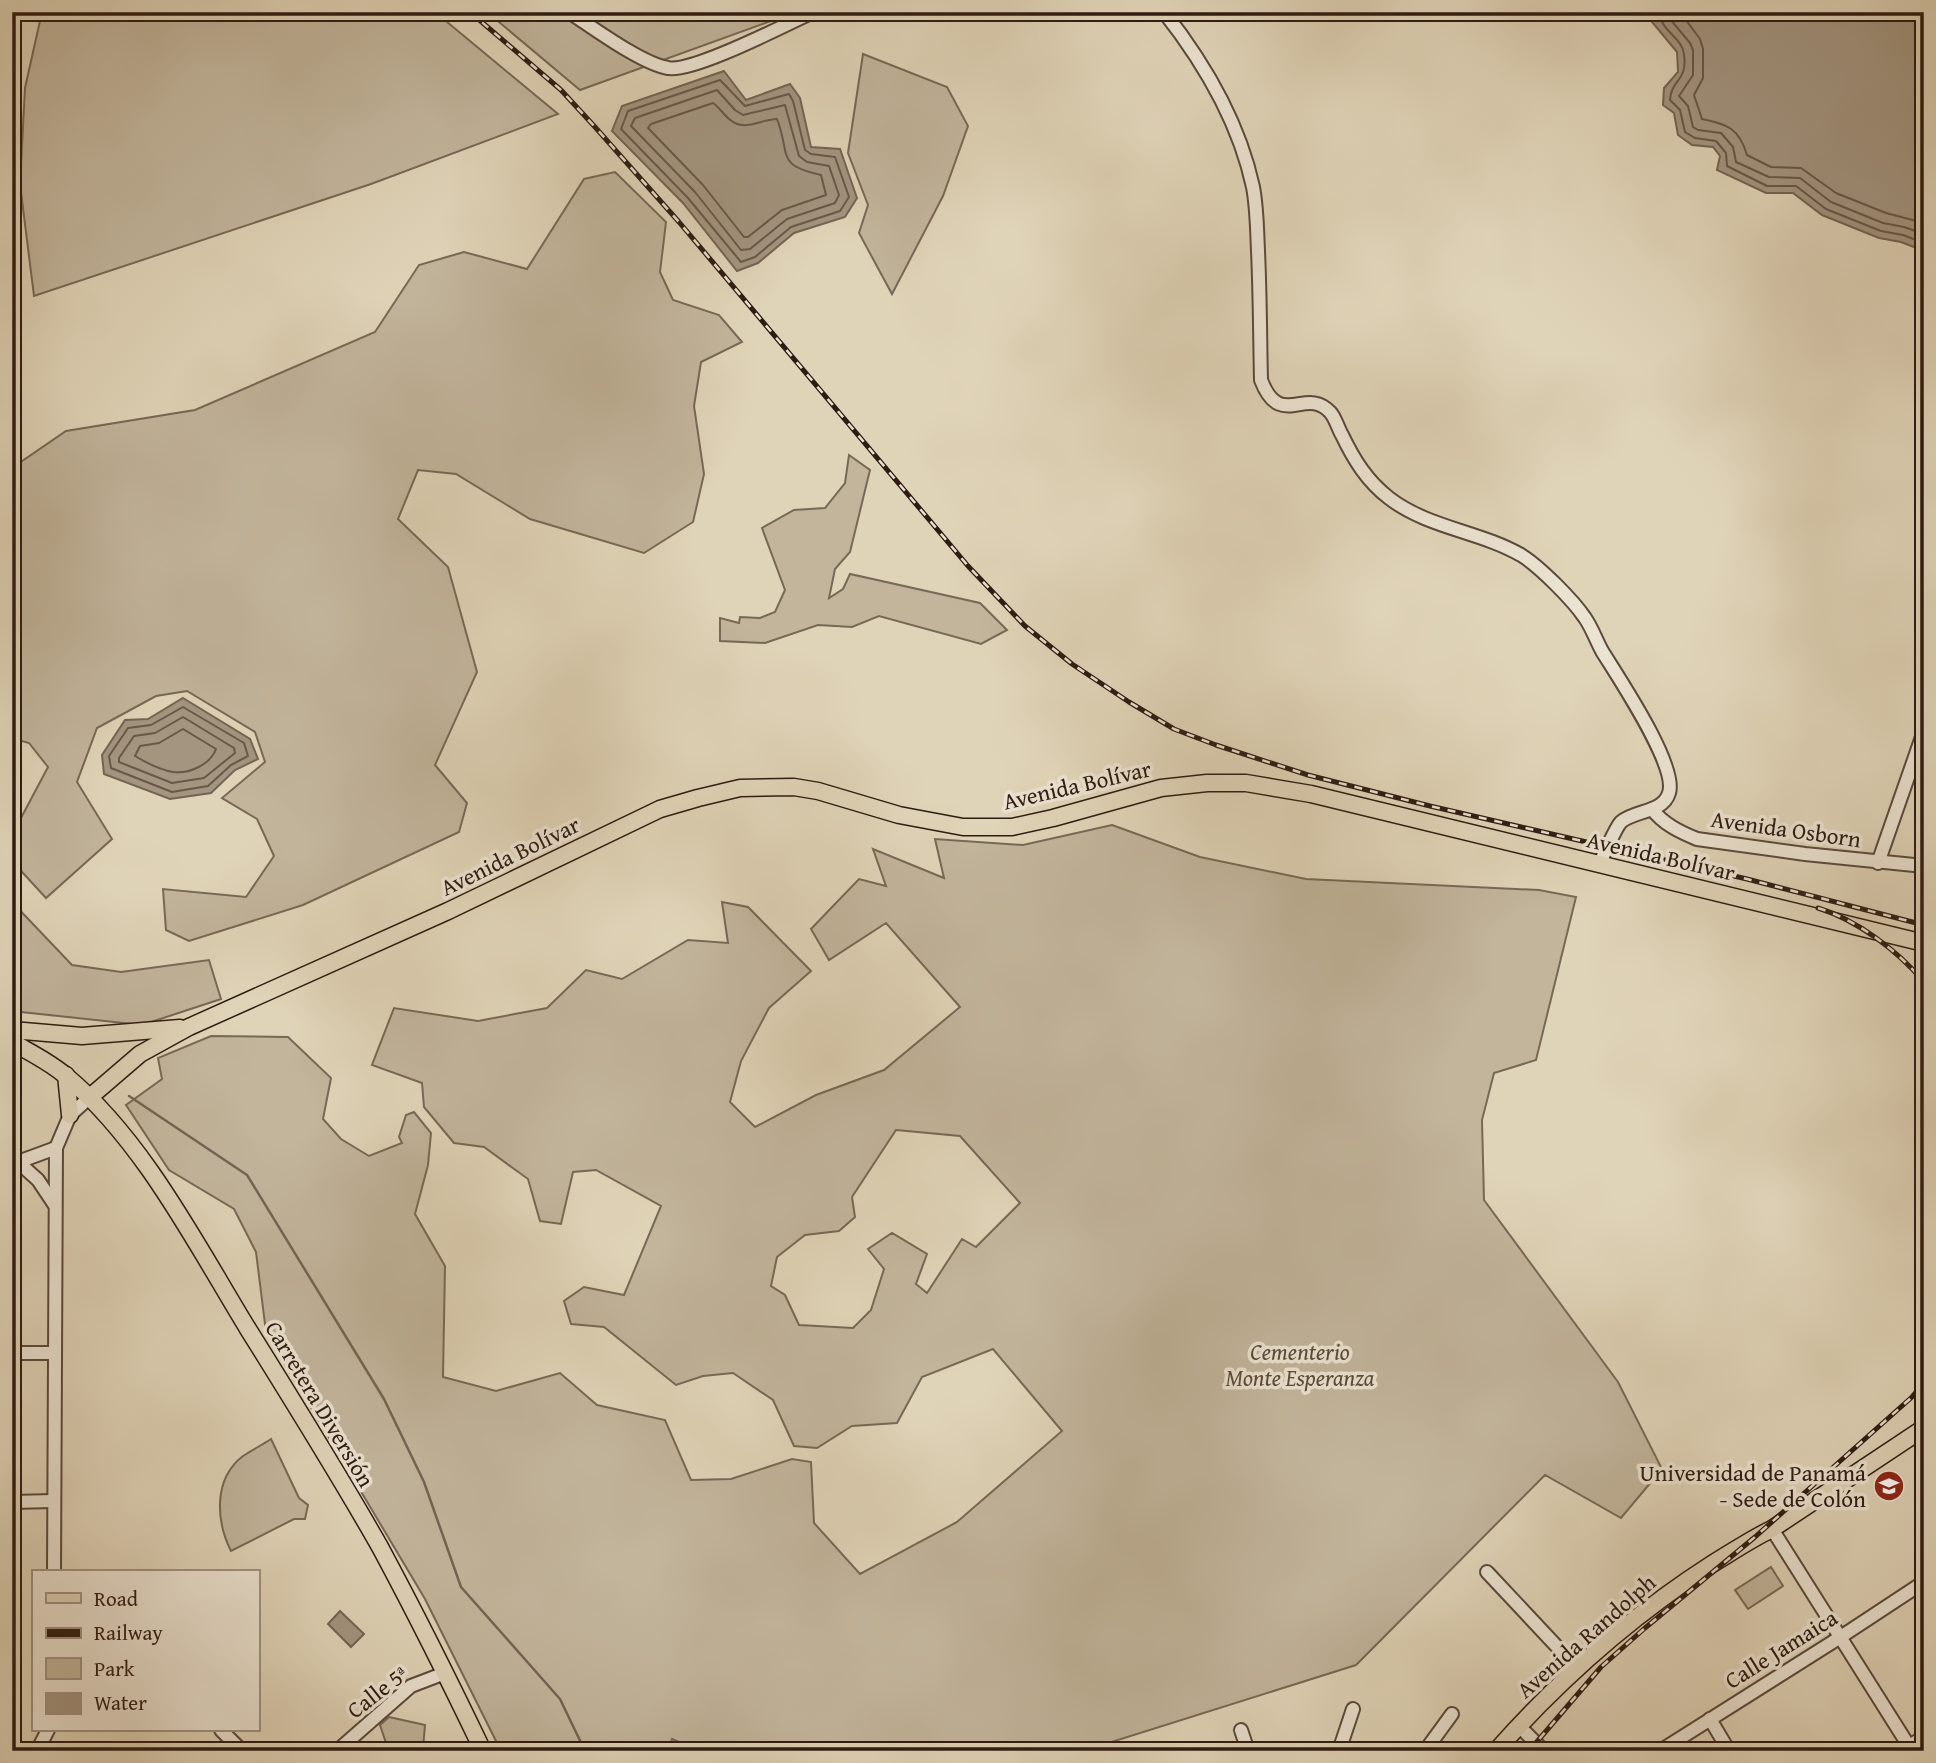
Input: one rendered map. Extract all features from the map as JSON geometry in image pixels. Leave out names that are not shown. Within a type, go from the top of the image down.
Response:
[{"type":"main road","name":"Avenida Bolívar","points":[[90,1097],[140,1054],[190,1027],[424,922],[660,809],[740,788],[794,787],[818,791],[899,815],[963,827],[1012,827],[1161,788],[1207,783],[1246,783],[1311,794],[1924,943]]},
{"type":"main road","points":[[16,1035],[98,1036],[190,1027]]},
{"type":"main road","name":"Carretera Diversión","points":[[16,1035],[40,1045],[51,1064],[90,1097],[122,1132],[152,1175],[310,1428],[380,1547],[446,1673],[483,1751]]},
{"type":"main road","points":[[66,1075],[70,1115]]},
{"type":"main road","name":"Avenida Randolph","points":[[1496,1751],[1577,1668],[1637,1616],[1682,1583],[1772,1529],[1924,1428]]},
{"type":"street","points":[[569,12],[629,51],[664,68],[678,69],[710,59],[813,12]]},
{"type":"street","points":[[1164,12],[1188,42],[1211,81],[1241,143],[1253,188],[1257,220],[1261,380],[1267,396],[1282,405],[1322,405],[1331,413],[1356,463],[1370,481],[1389,498],[1412,513],[1521,555],[1538,567],[1585,618],[1648,728],[1667,769],[1671,783],[1669,795],[1662,804],[1627,818],[1618,825],[1599,864]]},
{"type":"street","points":[[1878,863],[1924,731]]},
{"type":"street","name":"Avenida Osborn","points":[[1652,809],[1658,817],[1697,839],[1878,863],[1924,866]]},
{"type":"street","points":[[54,1570],[56,1148],[70,1115],[90,1097]]},
{"type":"street","points":[[15,1162],[56,1148]]},
{"type":"street","points":[[15,1162],[38,1180],[54,1204]]},
{"type":"street","points":[[12,1353],[55,1353]]},
{"type":"street","points":[[12,1502],[53,1501]]},
{"type":"street","points":[[1772,1529],[1908,1749],[1924,1737]]},
{"type":"street","points":[[1487,1572],[1577,1668]]},
{"type":"street","name":"Calle Jamaica","points":[[1660,1751],[1924,1582]]},
{"type":"street","name":"Calle 5ª","points":[[337,1751],[411,1686],[446,1673]]},
{"type":"street","points":[[1339,1751],[1353,1709]]},
{"type":"street","points":[[1425,1751],[1451,1714]]},
{"type":"street","points":[[1710,1719],[1729,1751]]},
{"type":"street","points":[[1518,1726],[1545,1751]]},
{"type":"street","points":[[1241,1730],[1248,1751]]},
{"type":"street","points":[[37,1751],[47,1732]]},
{"type":"street","points":[[223,1732],[242,1751]]},
{"type":"green space","points":[[42,12],[435,12],[558,114],[371,184],[34,296],[20,184],[25,88]]},
{"type":"green space","points":[[487,12],[796,12],[580,90]]},
{"type":"green space","points":[[863,54],[947,87],[968,126],[943,196],[892,294],[859,233],[868,205],[848,153]]},
{"type":"green space","points":[[615,172],[666,222],[660,272],[673,300],[719,315],[742,342],[701,362],[694,406],[704,474],[693,522],[644,553],[530,519],[456,474],[418,470],[398,519],[448,567],[477,672],[435,765],[467,803],[459,832],[303,905],[189,941],[166,930],[163,889],[246,897],[274,856],[257,819],[222,798],[265,762],[255,732],[187,691],[156,696],[97,728],[77,782],[112,839],[46,898],[12,861],[12,835],[48,767],[29,743],[12,738],[12,468],[66,431],[195,410],[375,332],[419,265],[464,252],[527,269],[584,179]]},
{"type":"green space","points":[[849,455],[870,470],[850,552],[835,569],[829,598],[843,589],[850,574],[980,603],[1007,630],[981,644],[879,616],[852,627],[818,625],[765,643],[720,641],[720,618],[739,623],[740,617],[760,618],[775,612],[785,590],[762,528],[794,510],[825,508],[845,483]]},
{"type":"green space","name":"Cementerio Monte Esperanza","points":[[1112,825],[1200,857],[1306,879],[1539,890],[1576,897],[1536,1060],[1494,1073],[1482,1120],[1484,1200],[1618,1382],[1662,1469],[1621,1518],[1545,1475],[1356,1665],[1083,1751],[699,1751],[672,1739],[669,1751],[489,1751],[496,1741],[425,1599],[266,1332],[256,1252],[234,1209],[169,1170],[126,1105],[162,1079],[158,1058],[211,1036],[288,1037],[331,1078],[323,1119],[341,1139],[369,1156],[402,1143],[399,1137],[406,1115],[414,1112],[431,1133],[428,1165],[415,1214],[445,1266],[443,1377],[496,1391],[560,1373],[597,1405],[665,1420],[691,1480],[731,1479],[792,1459],[811,1462],[814,1523],[860,1574],[957,1522],[1062,1431],[993,1349],[922,1377],[897,1423],[852,1426],[817,1448],[794,1446],[773,1400],[733,1373],[703,1376],[676,1385],[604,1327],[571,1324],[564,1301],[584,1287],[624,1295],[661,1206],[596,1170],[573,1172],[561,1224],[540,1221],[528,1179],[484,1147],[454,1143],[424,1107],[422,1083],[372,1065],[394,1008],[478,1021],[547,1008],[586,970],[622,979],[688,940],[728,943],[722,902],[748,907],[811,971],[769,1008],[741,1061],[730,1102],[755,1127],[816,1095],[884,1070],[960,1007],[886,923],[829,960],[811,929],[859,879],[886,886],[873,849],[944,878],[935,839],[1023,845]],"holes":[[[896,1130],[960,1136],[1020,1203],[976,1247],[962,1239],[927,1293],[916,1284],[927,1254],[892,1233],[868,1249],[884,1269],[871,1310],[853,1328],[799,1325],[785,1295],[771,1286],[777,1257],[805,1235],[839,1231],[855,1217],[852,1197]]]},
{"type":"green space","points":[[12,902],[72,965],[121,972],[209,960],[221,999],[142,1025],[12,1011]]},
{"type":"green space","points":[[271,1439],[299,1498],[308,1505],[305,1519],[294,1519],[231,1551],[220,1514],[226,1476],[243,1456]]},
{"type":"green space","points":[[1771,1567],[1783,1586],[1748,1609],[1735,1590]]},
{"type":"green space","points":[[389,1717],[425,1725],[423,1749],[426,1751],[383,1751],[386,1743],[380,1725]]},
{"type":"water","points":[[1654,12],[1924,12],[1924,251],[1901,242],[1879,238],[1822,215],[1793,193],[1766,193],[1717,170],[1720,156],[1713,147],[1692,145],[1678,135],[1674,113],[1663,105],[1664,88],[1678,72],[1677,52],[1652,22]]},
{"type":"water","points":[[724,71],[746,100],[790,84],[800,98],[811,147],[840,149],[857,198],[845,217],[794,233],[758,263],[737,271],[683,203],[612,131],[622,106]]},
{"type":"water","points":[[183,698],[250,739],[258,759],[235,770],[211,793],[170,799],[104,774],[102,755],[125,720],[148,719]]},
{"type":"water","points":[[340,1611],[364,1634],[351,1647],[328,1624]]},
{"type":"waterway","points":[[129,1096],[247,1175],[384,1399],[424,1482],[461,1587],[560,1699],[585,1751]]},
{"type":"railway","points":[[470,12],[561,90],[595,127],[679,222],[968,566],[1025,626],[1072,664],[1129,702],[1174,729],[1308,775],[1747,879],[1924,925]]},
{"type":"railway","points":[[1818,908],[1833,913],[1876,937],[1924,982]]},
{"type":"railway","points":[[1529,1751],[1601,1667],[1755,1537],[1912,1397],[1924,1383]]},
{"type":"place","name":"Universidad de Panamá - Sede de Colón","points":[[1889,1486]]}]
